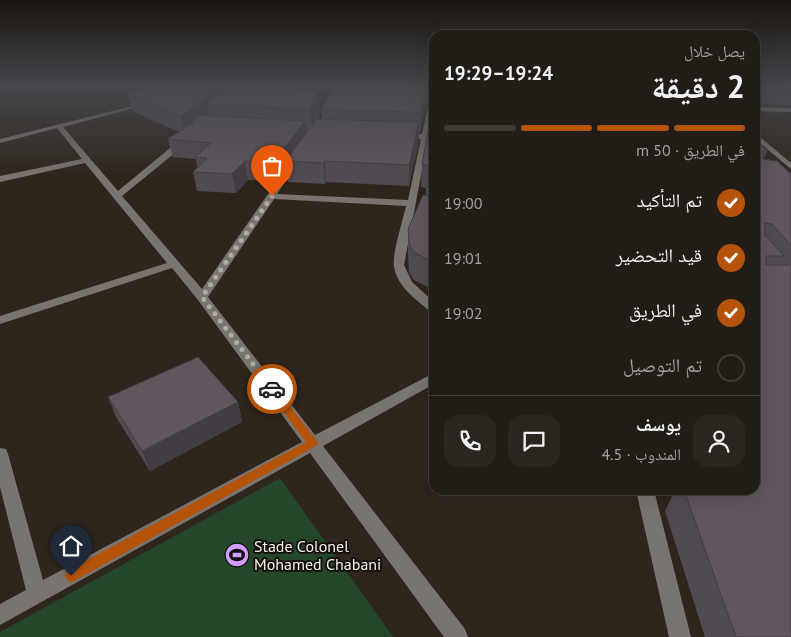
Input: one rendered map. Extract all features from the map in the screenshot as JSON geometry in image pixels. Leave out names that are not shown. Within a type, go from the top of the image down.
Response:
[{"type":"street","points":[[0,141],[96,117]]},
{"type":"street","points":[[59,126],[202,297],[457,637]]},
{"type":"street","points":[[117,196],[192,134]]},
{"type":"street","points":[[397,136],[429,137],[411,203],[413,214],[399,265],[401,276],[414,292],[429,304]]},
{"type":"street","points":[[760,139],[791,167]]},
{"type":"street","points":[[202,297],[304,150]]},
{"type":"street","points":[[0,179],[87,160]]},
{"type":"street","points":[[272,196],[411,203]]},
{"type":"street","points":[[0,320],[174,264]]},
{"type":"street","points":[[0,615],[429,381]]},
{"type":"street","points":[[0,454],[37,594]]},
{"type":"street","points":[[646,495],[680,637]]},
{"type":"green space","name":"Stade Colonel Mohamed Chabani","points":[[280,478],[393,637],[0,637],[0,632]]},
{"type":"building","points":[[197,117],[305,121],[273,162],[245,161],[232,174],[193,172],[207,158],[195,157],[211,143],[168,139],[193,123],[191,122]]},
{"type":"building","points":[[316,119],[419,122],[409,165],[286,161]]},
{"type":"building","points":[[429,126],[429,165],[422,164]]},
{"type":"building","points":[[760,145],[767,151],[762,151],[763,159],[777,161],[791,174],[791,245],[772,224],[765,223],[765,235],[784,256],[766,256],[766,265],[791,265],[791,637],[736,637],[686,495],[760,495]]},
{"type":"building","points":[[423,195],[429,196],[429,260],[415,253],[410,246],[408,229]]},
{"type":"building","points":[[198,357],[238,402],[142,451],[108,397]]},
{"type":"way so far","points":[[272,196],[202,297],[272,389]]},
{"type":"place","name":"Stade Colonel Mohamed Chabani","points":[[237,555]]},
{"type":"route","points":[[71,576],[312,443],[272,389]]}]
